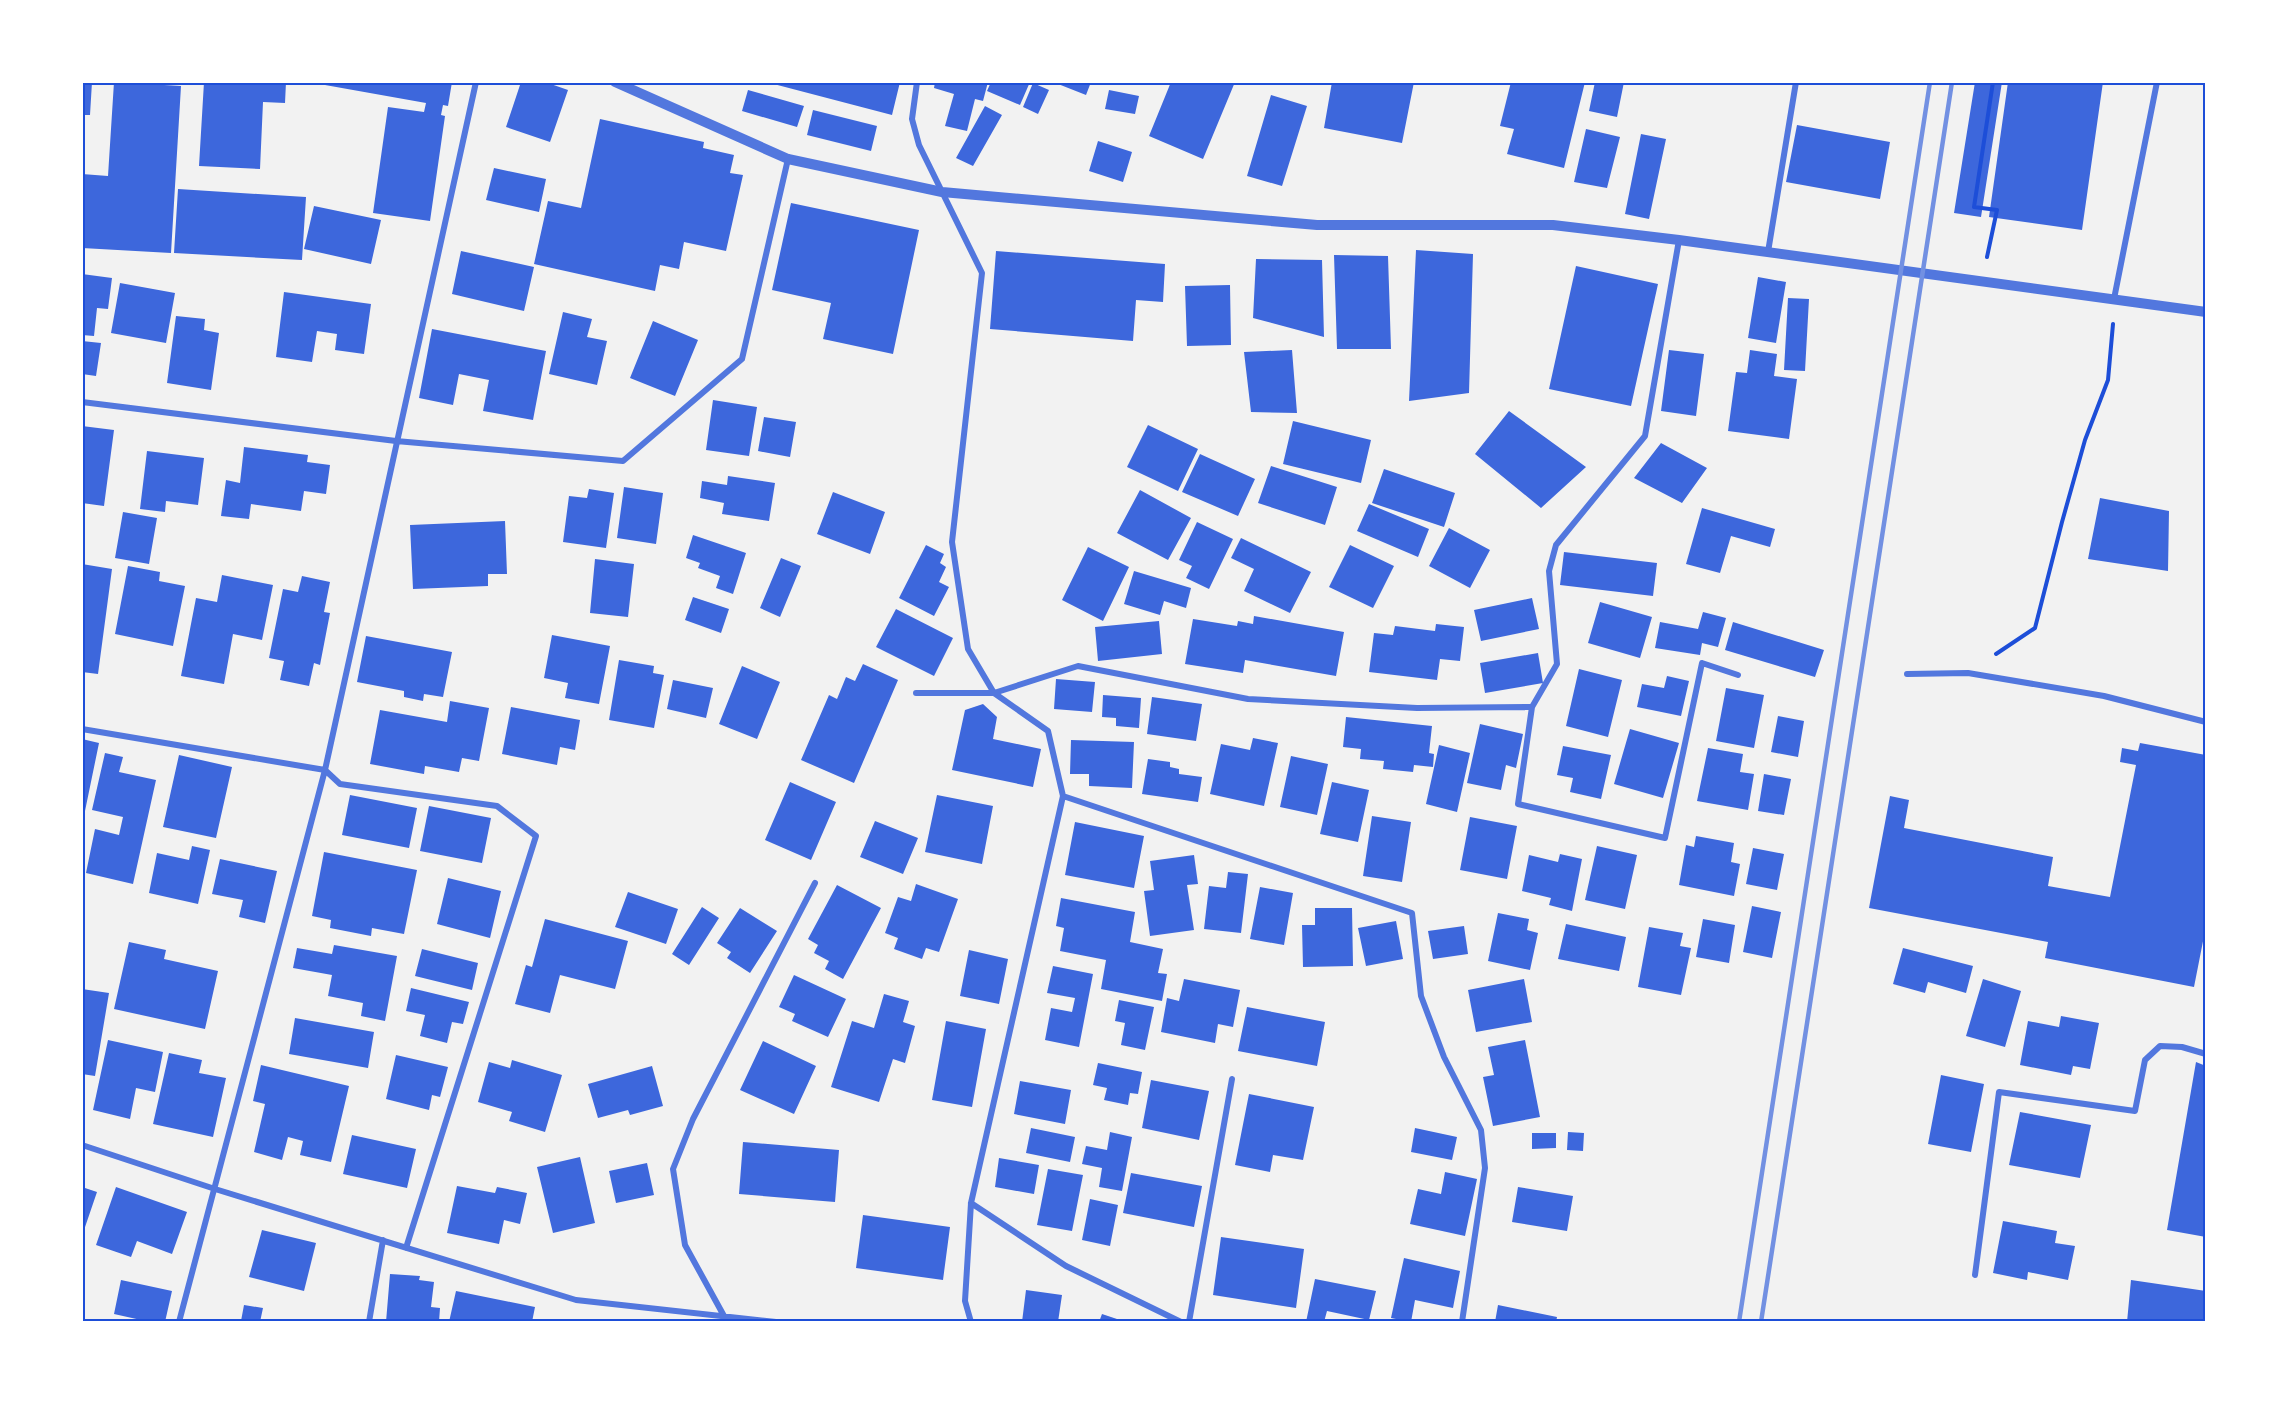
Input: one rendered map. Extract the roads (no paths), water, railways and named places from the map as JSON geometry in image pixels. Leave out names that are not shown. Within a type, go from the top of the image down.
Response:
[{"type":"street","points":[[179,1322],[325,770],[476,82]]},
{"type":"street","points":[[917,82],[912,119],[919,145],[982,273],[952,542],[968,649],[994,693],[1048,731],[1063,796],[971,1203],[965,1301],[971,1322]]},
{"type":"street","points":[[1768,252],[1797,82]]},
{"type":"street","points":[[2114,299],[2157,82]]},
{"type":"street","points":[[622,84],[706,124],[789,159],[942,192],[1317,225],[1553,225],[2205,312]]},
{"type":"street","points":[[82,402],[396,441],[623,461],[742,359],[789,159]]},
{"type":"street","points":[[1679,240],[1645,436],[1556,545],[1549,571],[1557,664],[1532,707],[1518,804],[1665,838],[1702,663],[1738,675]]},
{"type":"street","points":[[916,693],[994,693],[1078,666],[1248,699],[1417,708],[1532,707]]},
{"type":"street","points":[[1906,674],[1968,673],[2104,696],[2205,722]]},
{"type":"street","points":[[82,729],[325,770],[340,784],[497,806],[536,836],[406,1248]]},
{"type":"street","points":[[1063,796],[1412,913],[1421,996],[1444,1057],[1481,1130],[1485,1168],[1462,1322]]},
{"type":"street","points":[[724,1316],[685,1245],[673,1169],[693,1119],[815,883]]},
{"type":"street","points":[[1975,1275],[1999,1092],[2135,1111],[2145,1060],[2160,1046],[2182,1047],[2205,1053]]},
{"type":"street","points":[[1189,1322],[1232,1079]]},
{"type":"street","points":[[82,1145],[215,1189],[576,1300],[776,1322]]},
{"type":"street","points":[[971,1203],[1066,1266],[1181,1322]]},
{"type":"street","points":[[369,1322],[383,1240]]},
{"type":"railway","points":[[1739,1322],[1930,82]]},
{"type":"railway","points":[[1761,1322],[1952,82]]}]
